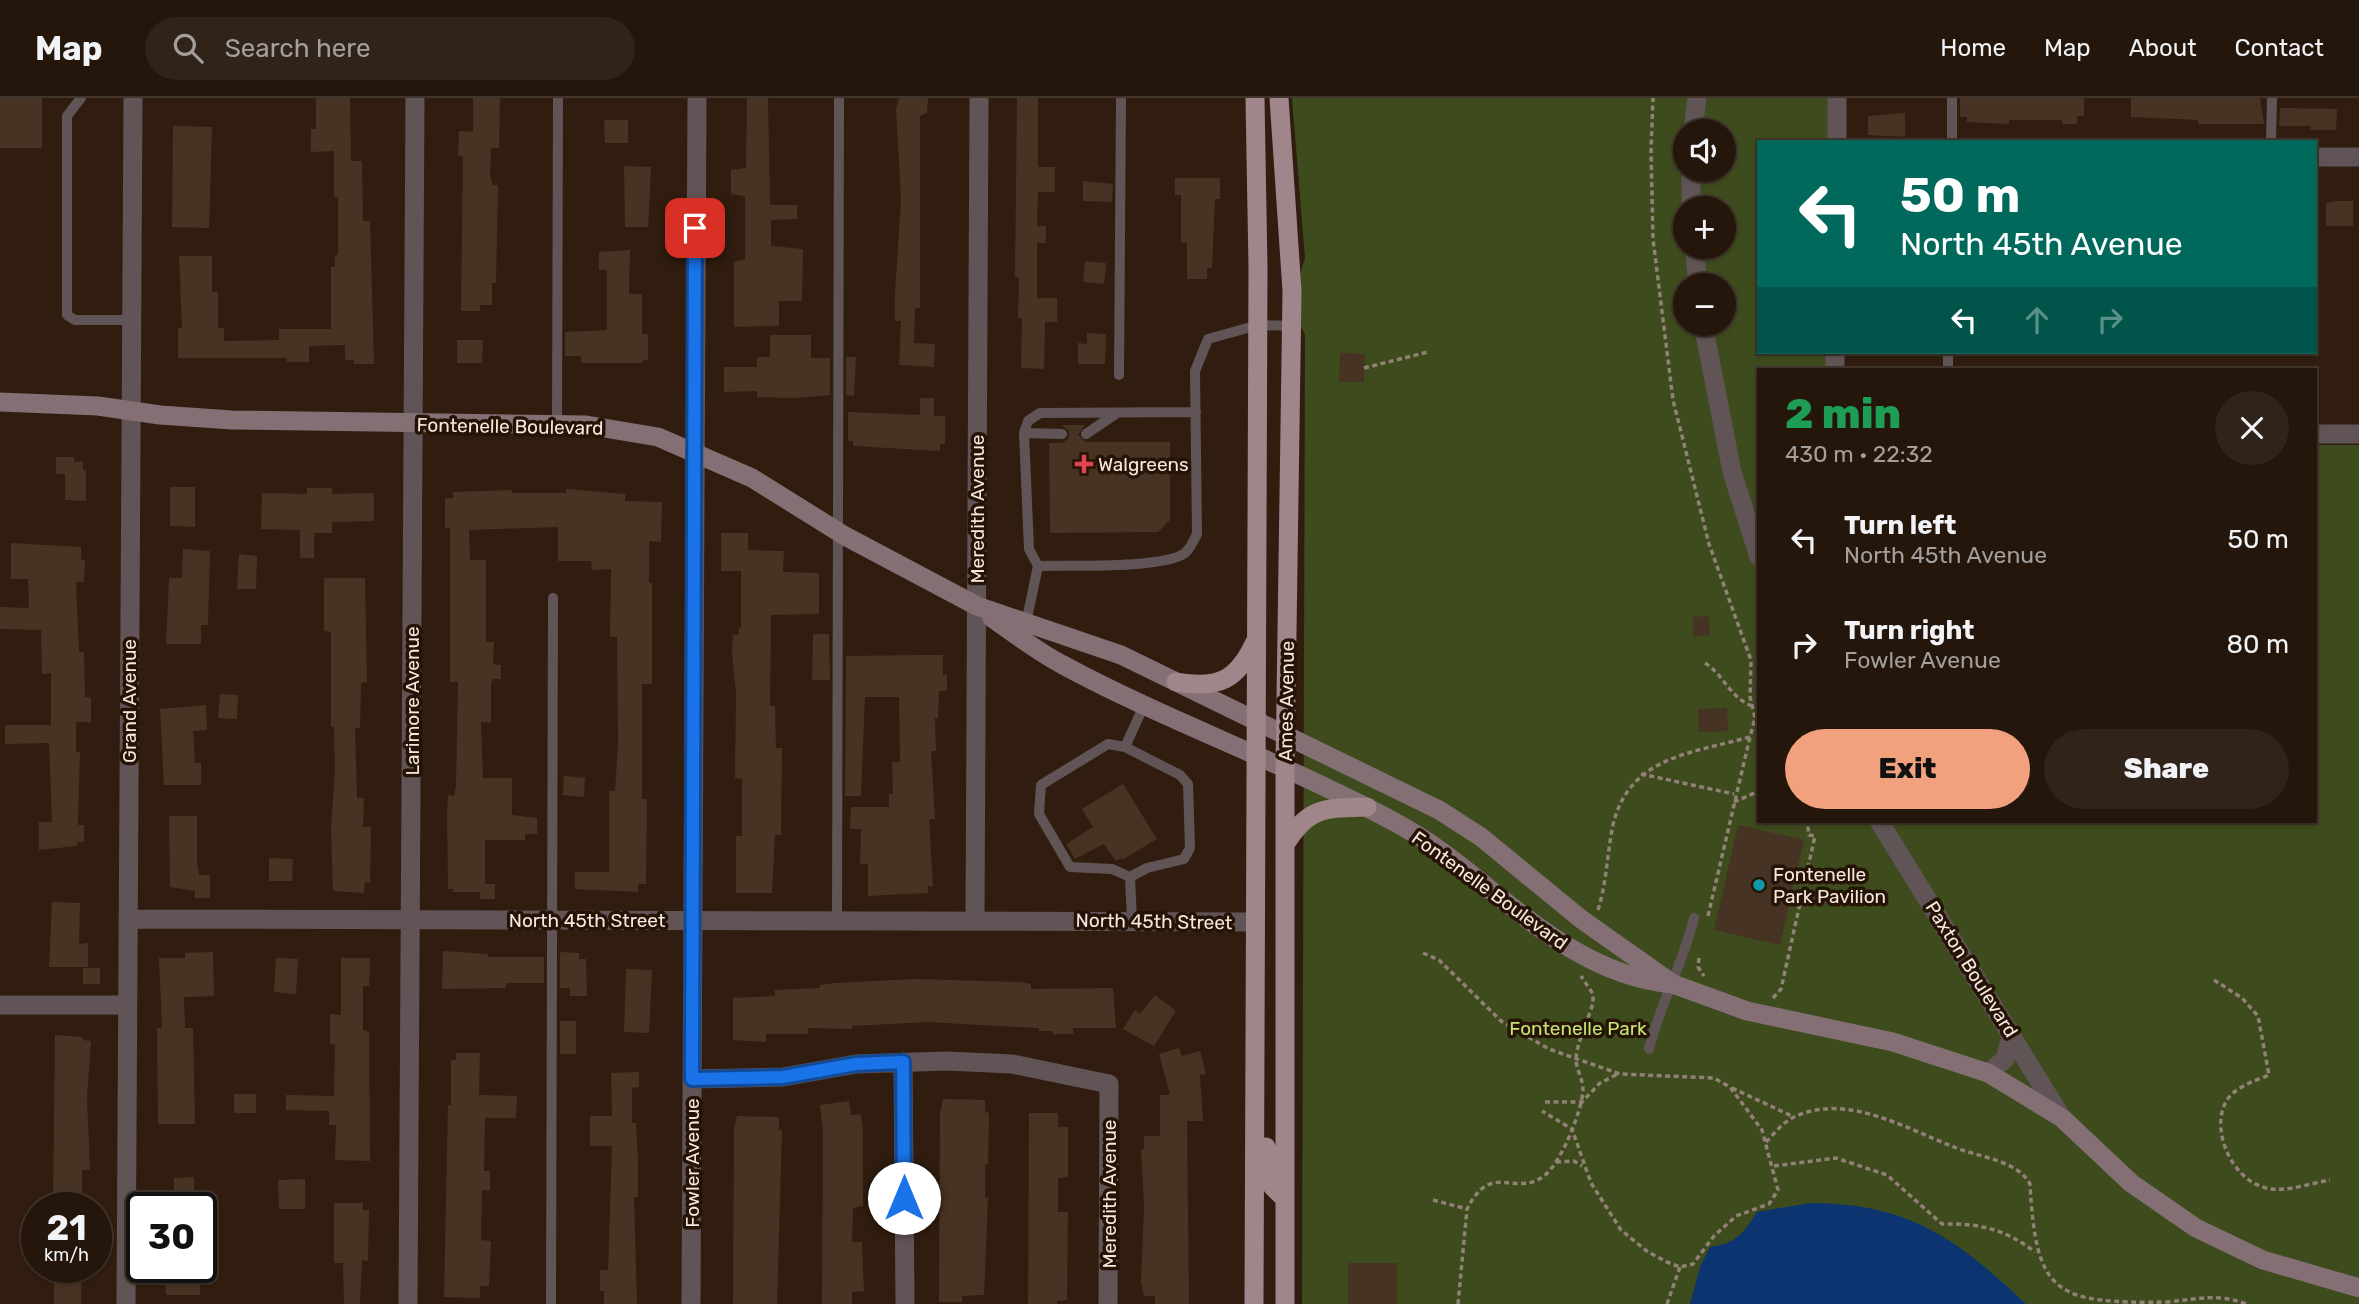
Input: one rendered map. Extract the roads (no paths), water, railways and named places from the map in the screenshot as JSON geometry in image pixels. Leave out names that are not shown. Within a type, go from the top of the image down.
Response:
[{"type":"main road","name":"Ames Avenue","points":[[1254,1304],[1258,325],[1255,98]]},
{"type":"main road","name":"Ames Avenue","points":[[1279,98],[1290,228],[1292,326],[1285,768],[1285,1304]]},
{"type":"main road","name":"Fontenelle Boulevard","points":[[0,402],[98,406],[232,420],[557,425],[623,430],[658,437],[752,478],[836,531],[977,606],[1061,665],[1256,753],[1367,807],[1439,850],[1547,933],[1589,960],[1644,982],[1673,984]]},
{"type":"main road","name":"Fontenelle Boulevard","points":[[977,606],[1121,655],[1286,733],[1439,810],[1470,830],[1581,919],[1673,984],[1747,1011],[1901,1044],[1988,1073],[2063,1118],[2132,1183],[2196,1228],[2263,1260],[2359,1288]]},
{"type":"main road","points":[[1176,681],[1207,685],[1231,677],[1248,656],[1256,638]]},
{"type":"main road","points":[[1286,844],[1309,814],[1336,808],[1367,807]]},
{"type":"main road","points":[[1255,1017],[1266,1069],[1267,1166],[1272,1186],[1285,1199]]},
{"type":"street","name":"Grand Avenue","points":[[126,1304],[133,98]]},
{"type":"street","name":"Larimore Avenue","points":[[408,1304],[415,98]]},
{"type":"street","name":"Fowler Avenue","points":[[691,1304],[697,98]]},
{"type":"street","name":"Meredith Avenue","points":[[975,920],[979,98]]},
{"type":"street","points":[[1694,119],[1697,98]]},
{"type":"street","points":[[1837,98],[1837,140]]},
{"type":"street","points":[[2317,157],[2359,157]]},
{"type":"street","points":[[1705,336],[1732,472],[1757,551]]},
{"type":"street","points":[[2317,434],[2359,434]]},
{"type":"street","name":"Paxton Boulevard","points":[[1880,823],[2063,1118]]},
{"type":"street","name":"North 45th Street","points":[[128,919],[1255,922]]},
{"type":"street","points":[[0,1005],[127,1005]]},
{"type":"street","points":[[1988,1073],[2005,1059],[2012,1033]]},
{"type":"street","name":"Meredith Avenue","points":[[903,1062],[1012,1064],[1109,1084],[1108,1304]]},
{"type":"street","points":[[692,1079],[783,1077],[856,1064],[903,1062],[905,1304]]},
{"type":"lane","points":[[81,98],[67,116],[67,315],[75,320],[131,320]]},
{"type":"lane","points":[[557,425],[558,98]]},
{"type":"lane","points":[[837,920],[839,98]]},
{"type":"lane","points":[[1119,375],[1121,98]]},
{"type":"lane","points":[[1952,98],[1952,140]]},
{"type":"lane","points":[[2271,140],[2272,98]]},
{"type":"lane","points":[[1038,566],[1167,560],[1185,553],[1197,534],[1195,371],[1208,339],[1258,325],[1292,326]]},
{"type":"lane","points":[[1026,623],[1038,566],[1029,549],[1024,433],[1028,421],[1040,413],[1196,412]]},
{"type":"lane","points":[[1086,433],[1117,413]]},
{"type":"lane","points":[[1024,433],[1062,434]]},
{"type":"lane","points":[[551,1304],[553,598]]},
{"type":"lane","points":[[1125,747],[1144,703]]},
{"type":"lane","points":[[1108,744],[1125,747],[1180,775],[1188,784],[1190,848],[1184,859],[1147,868],[1130,877],[1112,869],[1070,867],[1039,814],[1041,785],[1108,744]]},
{"type":"lane","points":[[1130,877],[1132,920]]},
{"type":"lane","points":[[1649,1049],[1694,918]]},
{"type":"water","points":[[1810,1203],[1876,1210],[1929,1229],[1977,1261],[2026,1304],[1690,1304],[1700,1267],[1710,1247],[1726,1243],[1738,1236],[1757,1212]]},
{"type":"place","name":"Walgreens","points":[[1084,464]]},
{"type":"place","name":"Fontenelle Park Pavilion","points":[[1759,885]]},
{"type":"park label","name":"Fontenelle Park","points":[[1578,1028]]}]
